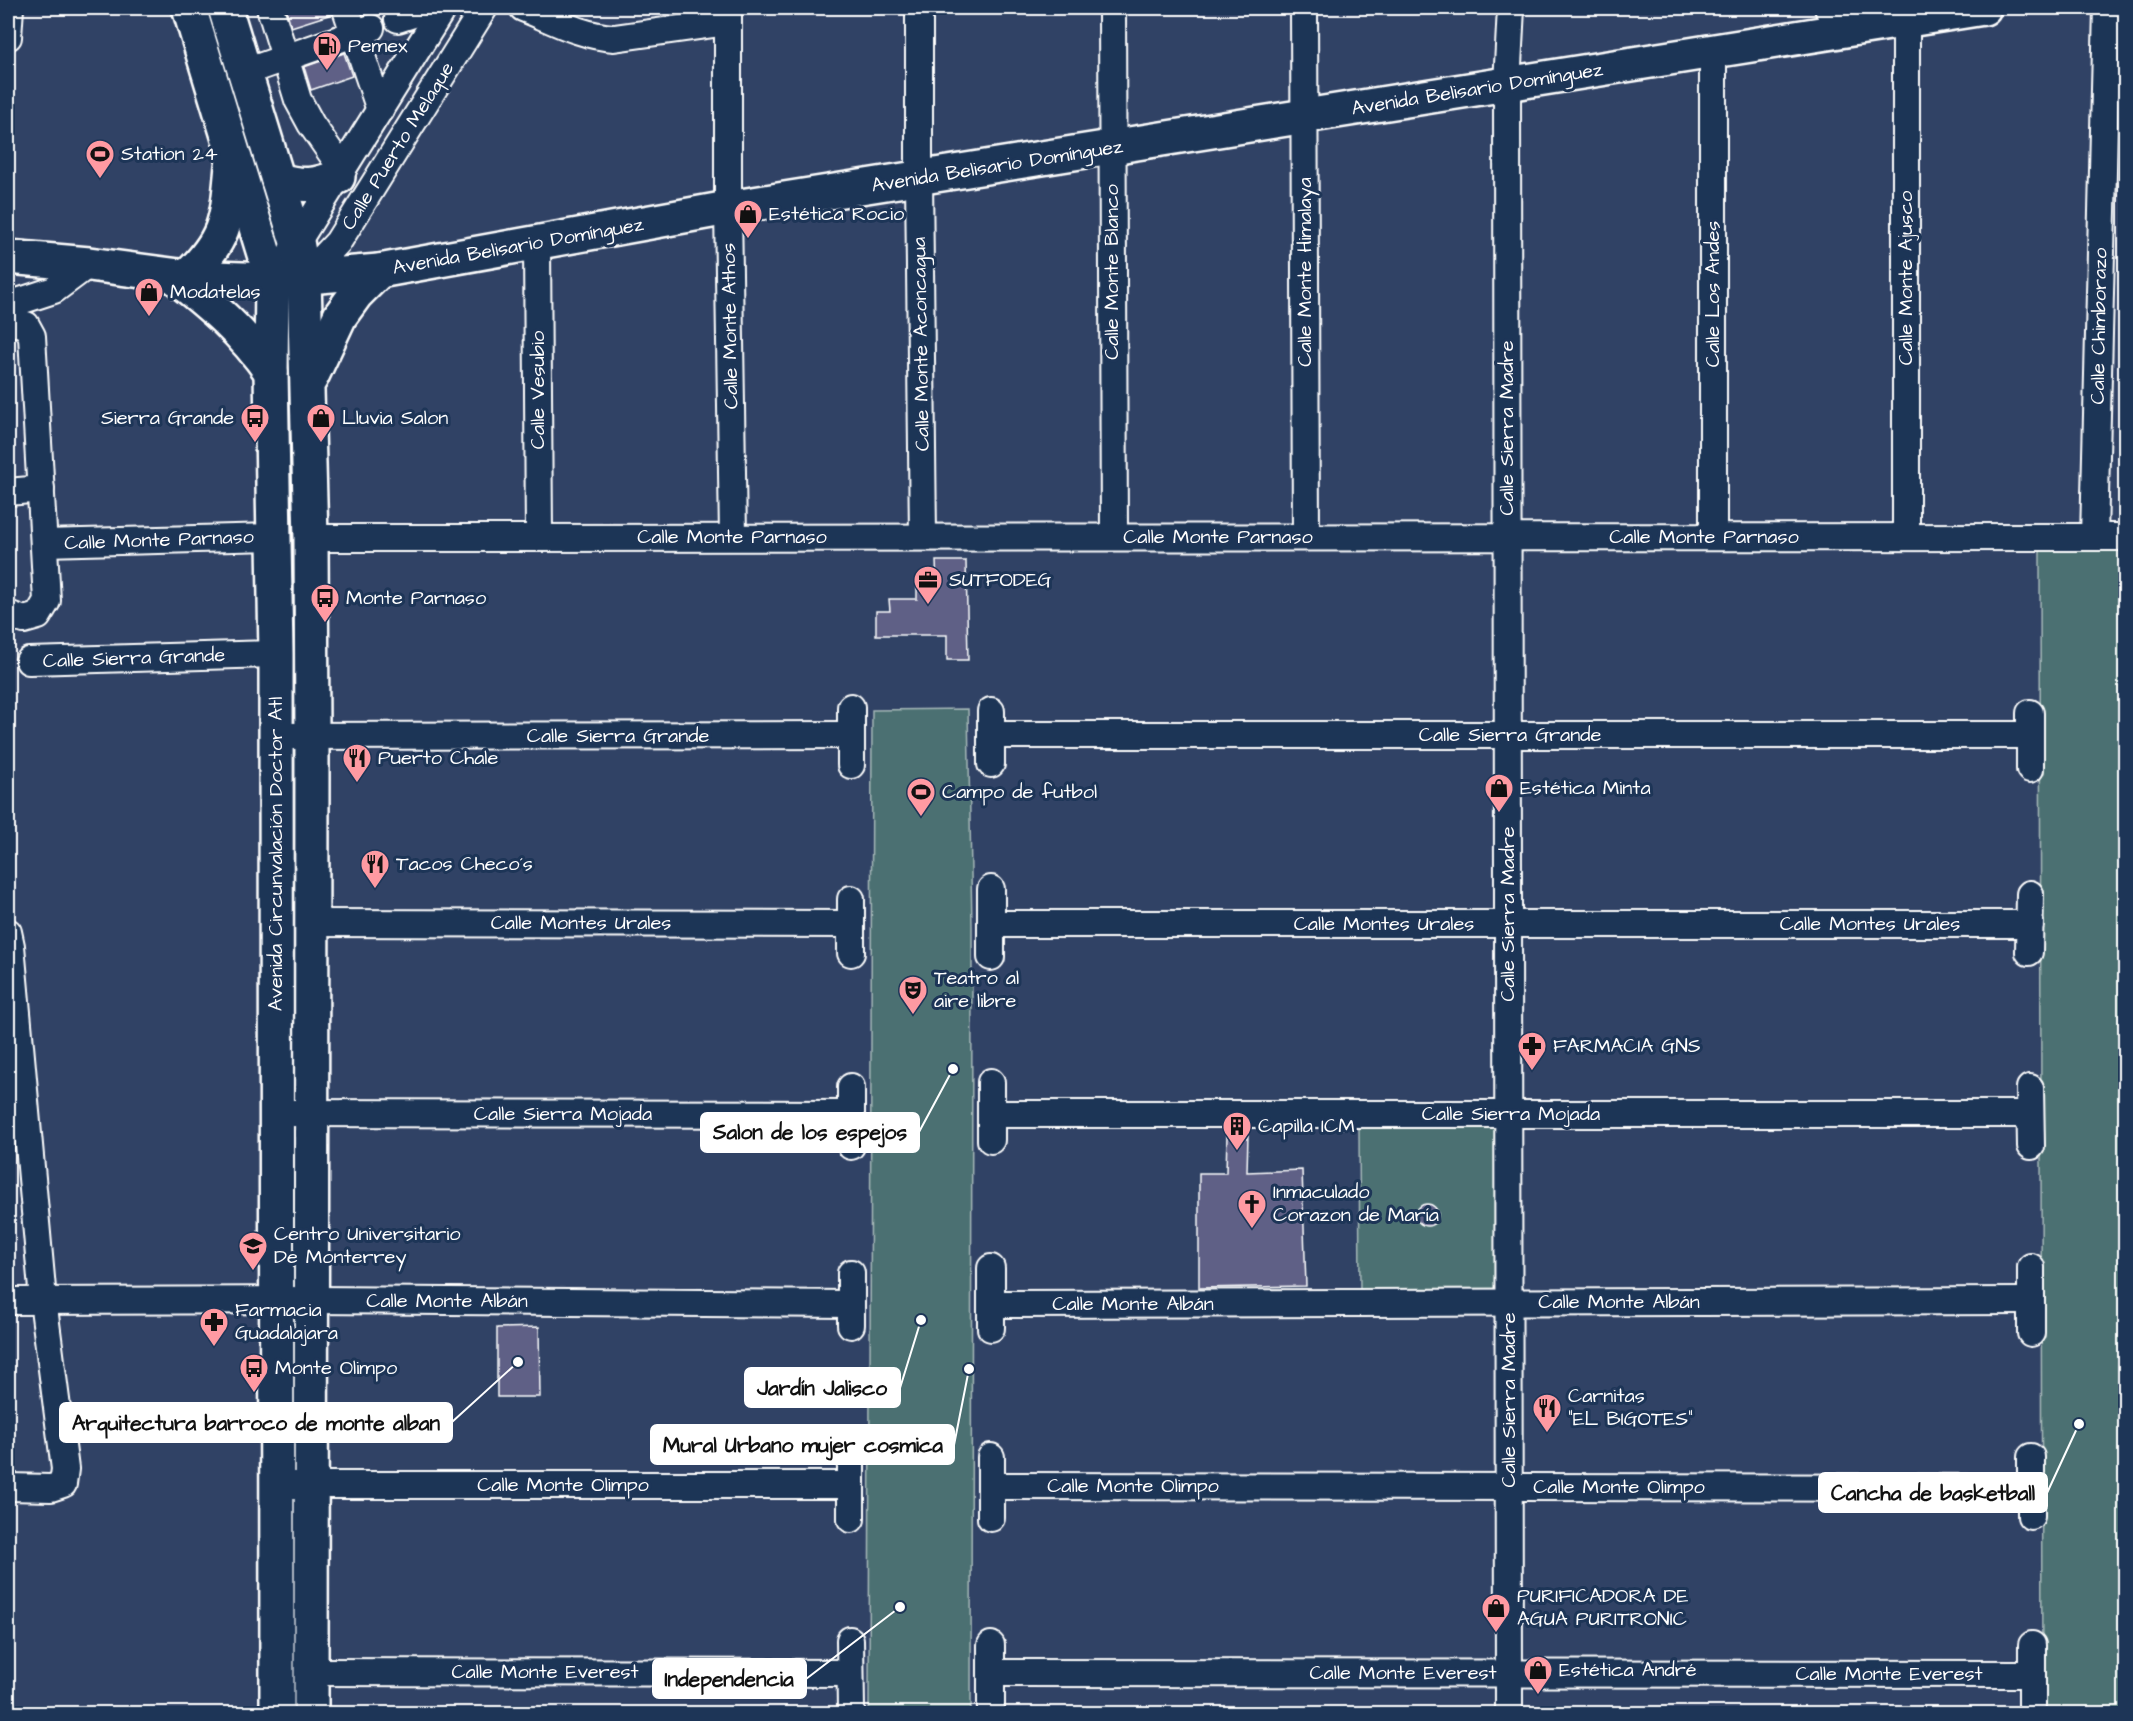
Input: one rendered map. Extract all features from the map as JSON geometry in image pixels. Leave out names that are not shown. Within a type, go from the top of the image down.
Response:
[{"type":"main road","name":"Avenida Circunvalación Doctor Atl","points":[[192,8],[272,280],[271,372],[276,654],[277,1713]]},
{"type":"main road","name":"Avenida Circunvalación Doctor Atl","points":[[225,8],[297,242],[304,278],[311,538],[312,736],[311,1713]]},
{"type":"main road","name":"Avenida Belisario Domínguez","points":[[8,257],[89,264],[180,276],[272,280],[379,271],[728,208],[1713,51],[1833,19],[1906,20],[1984,8]]},
{"type":"main road","points":[[233,153],[226,218],[220,236],[207,257],[180,276],[231,323],[253,347],[271,372]]},
{"type":"main road","points":[[278,180],[308,186],[340,173]]},
{"type":"main road","points":[[308,385],[340,316],[356,294],[379,271]]},
{"type":"street","points":[[8,37],[10,8]]},
{"type":"street","points":[[270,8],[298,100],[340,173]]},
{"type":"street","points":[[398,20],[432,8]]},
{"type":"street","name":"Calle Puerto Melaque","points":[[272,280],[443,8]]},
{"type":"street","name":"Calle Puerto Melaque","points":[[304,278],[338,242],[484,8]]},
{"type":"street","points":[[523,8],[587,35],[614,38],[728,15]]},
{"type":"street","name":"Calle Monte Aconcagua","points":[[919,8],[923,537]]},
{"type":"street","name":"Calle Monte Blanco","points":[[1112,8],[1114,537]]},
{"type":"street","name":"Calle Monte Himalaya","points":[[1304,8],[1306,537]]},
{"type":"street","name":"Calle Sierra Madre","points":[[1509,1713],[1507,84],[1511,8]]},
{"type":"street","name":"Calle Chimborazo","points":[[2094,537],[2107,8]]},
{"type":"street","points":[[346,9],[363,31],[380,110]]},
{"type":"street","name":"Calle Monte Athos","points":[[728,15],[728,208],[733,537]]},
{"type":"street","name":"Calle Monte Ajusco","points":[[1906,20],[1906,537]]},
{"type":"street","points":[[245,72],[363,31]]},
{"type":"street","name":"Calle Los Andes","points":[[1713,51],[1713,536]]},
{"type":"street","name":"Calle Vesubio","points":[[537,244],[538,537]]},
{"type":"street","points":[[8,304],[54,290],[89,264]]},
{"type":"street","points":[[8,321],[26,326],[32,336],[47,601],[38,616],[24,621],[8,614]]},
{"type":"street","points":[[8,492],[41,489]]},
{"type":"street","name":"Calle Monte Parnaso","points":[[44,543],[274,537]]},
{"type":"street","name":"Calle Monte Parnaso","points":[[311,538],[2126,537]]},
{"type":"street","name":"Calle Sierra Grande","points":[[29,661],[276,654]]},
{"type":"street","points":[[851,708],[851,765]]},
{"type":"street","name":"Calle Sierra Grande","points":[[991,764],[991,723],[1508,735],[2030,724],[2030,769]]},
{"type":"street","name":"Calle Sierra Grande","points":[[276,736],[851,735]]},
{"type":"street","points":[[991,889],[991,957]]},
{"type":"street","points":[[2029,952],[2030,894]]},
{"type":"street","name":"Calle Montes Urales","points":[[312,923],[851,911],[851,953]]},
{"type":"street","name":"Calle Montes Urales","points":[[991,924],[2030,924]]},
{"type":"street","points":[[8,932],[12,946],[43,1300],[65,1469],[63,1484],[51,1488],[8,1487]]},
{"type":"street","points":[[991,1082],[991,1140]]},
{"type":"street","points":[[851,1087],[851,1146]]},
{"type":"street","points":[[2030,1088],[2031,1146]]},
{"type":"street","name":"Calle Sierra Mojada","points":[[276,1113],[851,1114]]},
{"type":"street","name":"Calle Sierra Mojada","points":[[991,1114],[2030,1114]]},
{"type":"street","name":"Calle Monte Albán","points":[[991,1268],[991,1316],[1508,1302],[2031,1301]]},
{"type":"street","points":[[2031,1268],[2031,1333]]},
{"type":"street","name":"Calle Monte Albán","points":[[8,1300],[312,1300],[851,1315],[851,1273]]},
{"type":"street","points":[[850,1520],[851,1453]]},
{"type":"street","points":[[991,1457],[991,1518]]},
{"type":"street","points":[[2031,1457],[2031,1516]]},
{"type":"street","name":"Calle Monte Olimpo","points":[[276,1485],[850,1485]]},
{"type":"street","name":"Calle Monte Olimpo","points":[[991,1486],[2031,1488]]},
{"type":"street","points":[[850,1640],[850,1709]]},
{"type":"street","points":[[991,1645],[991,1707]]},
{"type":"street","points":[[2032,1645],[2032,1705]]},
{"type":"street","name":"Calle Monte Everest","points":[[311,1672],[850,1673]]},
{"type":"street","name":"Calle Monte Everest","points":[[991,1673],[2032,1674]]},
{"type":"green space","points":[[2040,547],[2125,548],[2125,1713],[2042,1713]]},
{"type":"green space","points":[[968,709],[972,927],[971,1713],[869,1713],[872,710]]},
{"type":"green space","points":[[1359,1125],[1497,1126],[1496,1290],[1360,1293]]},
{"type":"building","name":"Pemex","points":[[286,8],[331,8],[332,14],[291,27]]},
{"type":"building","name":"Pemex","points":[[344,53],[352,76],[311,90],[304,67]]},
{"type":"building","name":"SUTFODEG","points":[[936,561],[966,561],[968,660],[947,660],[947,635],[876,635],[876,611],[890,611],[889,599],[917,599],[917,583],[937,583]]},
{"type":"building","name":"Inmaculado Corazon de María","points":[[1227,1135],[1248,1135],[1247,1172],[1302,1170],[1306,1286],[1199,1288],[1199,1173],[1226,1173]]},
{"type":"building","points":[[1427,1204],[1435,1207],[1438,1215],[1435,1223],[1427,1226],[1419,1223],[1416,1215],[1419,1207]]},
{"type":"building","points":[[539,1327],[540,1397],[497,1397],[497,1328]]},
{"type":"place","name":"Pemex","points":[[327,72]]},
{"type":"place","name":"Station 24","points":[[100,180]]},
{"type":"place","name":"Estética Rocio","points":[[748,240]]},
{"type":"place","name":"Modatelas","points":[[149,318]]},
{"type":"place","name":"Sierra Grande","points":[[255,444]]},
{"type":"place","name":"Lluvia Salon","points":[[321,444]]},
{"type":"place","name":"SUTFODEG","points":[[928,606]]},
{"type":"place","name":"Monte Parnaso","points":[[325,624]]},
{"type":"place","name":"Puerto Chale","points":[[357,784]]},
{"type":"place","name":"Estética Minta","points":[[1499,814]]},
{"type":"place","name":"Campo de futbol","points":[[921,818]]},
{"type":"place","name":"Tacos Checo´s","points":[[375,890]]},
{"type":"place","name":"Teatro al aire libre","points":[[913,1016]]},
{"type":"place","name":"Salon de los espejos","points":[[953,1069]]},
{"type":"place","name":"FARMACIA GNS","points":[[1532,1072]]},
{"type":"place","name":"Capilla ICM","points":[[1237,1152]]},
{"type":"place","name":"Inmaculado Corazon de María","points":[[1252,1230]]},
{"type":"place","name":"Centro Universitario De Monterrey","points":[[253,1272]]},
{"type":"place","name":"Jardín Jalisco","points":[[921,1320]]},
{"type":"place","name":"Farmacia Guadalajara","points":[[214,1348]]},
{"type":"place","name":"Arquitectura barroco de monte alban","points":[[518,1362]]},
{"type":"place","name":"Mural Urbano mujer cosmica","points":[[969,1369]]},
{"type":"place","name":"Monte Olimpo","points":[[254,1394]]},
{"type":"place","name":"Cancha de basketball","points":[[2079,1424]]},
{"type":"place","name":"Carnitas \"EL BIGOTES\"","points":[[1547,1434]]},
{"type":"place","name":"Independencia","points":[[900,1607]]},
{"type":"place","name":"PURIFICADORA DE AGUA PURITRONIC","points":[[1496,1634]]},
{"type":"place","name":"Estética André","points":[[1538,1696]]}]
